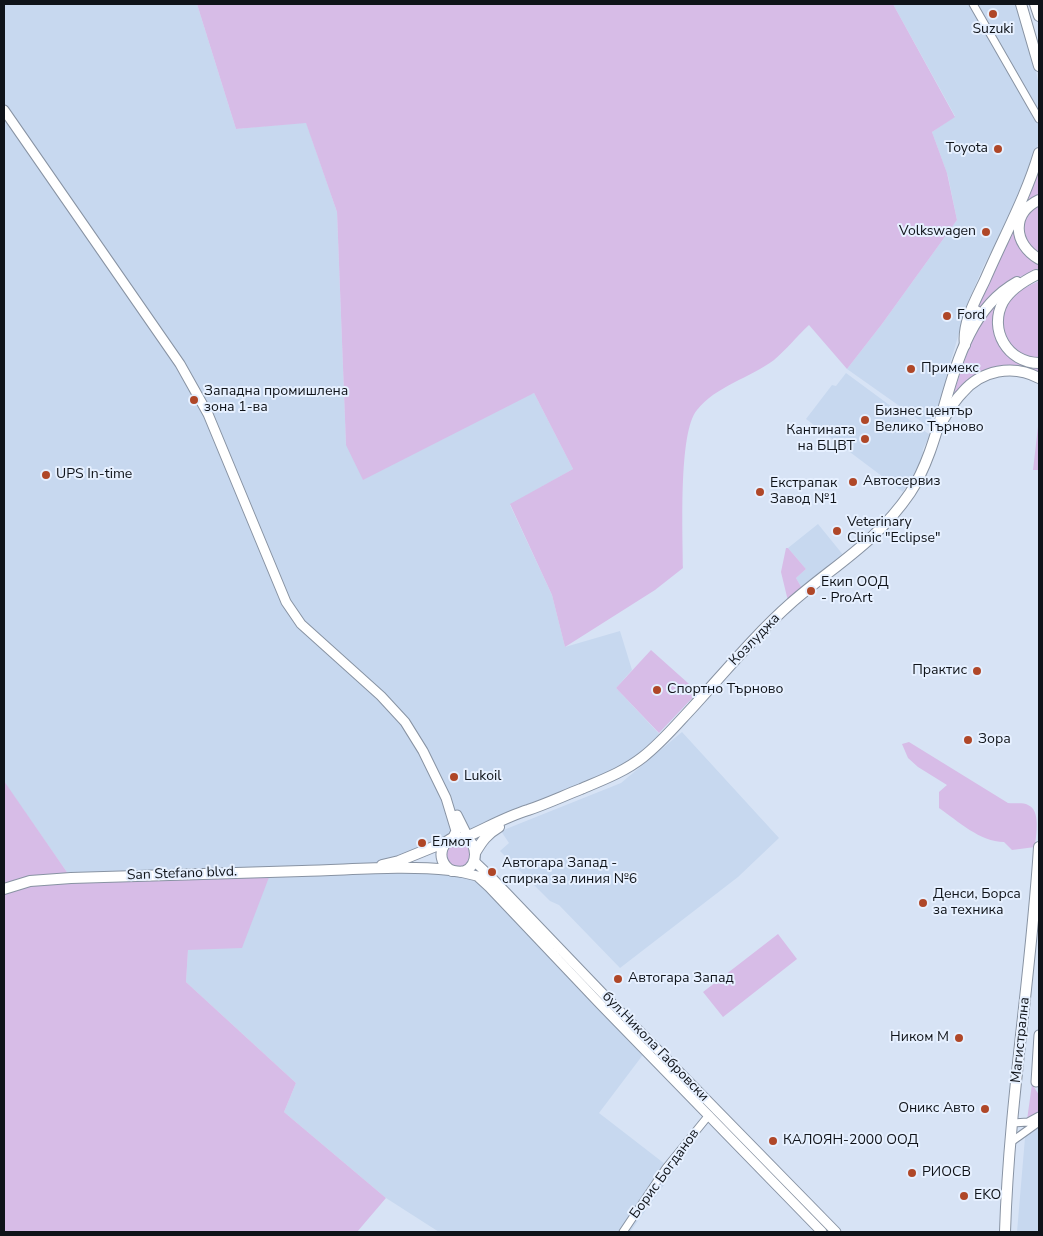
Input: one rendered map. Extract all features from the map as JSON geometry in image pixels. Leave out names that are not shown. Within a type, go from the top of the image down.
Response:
[{"type":"main road","points":[[1022,4],[1039,46]]},
{"type":"main road","points":[[1022,4],[1039,66]]},
{"type":"main road","points":[[1035,4],[1039,12]]},
{"type":"main road","points":[[1035,4],[1039,16]]},
{"type":"main road","points":[[938,428],[965,345],[965,334],[977,311],[1031,178],[1039,153]]},
{"type":"main road","points":[[1039,200],[1024,211],[1018,229],[1021,240],[1027,249],[1039,259]]},
{"type":"main road","points":[[977,311],[992,302],[1006,289],[1021,280],[1038,274]]},
{"type":"main road","points":[[1038,274],[1022,284],[1005,299],[999,312],[998,326],[1002,340],[1011,352],[1025,361],[1039,363]]},
{"type":"main road","points":[[938,428],[961,393],[975,380],[983,376],[1009,370],[1039,378]]},
{"type":"main road","name":"Козлуджа","points":[[470,847],[486,827],[614,774],[633,764],[664,739],[783,611],[853,555],[889,519],[916,482],[927,461],[938,428]]},
{"type":"main road","name":"Козлуджа","points":[[470,847],[490,832],[533,809]]},
{"type":"main road","points":[[450,840],[470,847],[467,869],[456,871],[445,866],[441,858],[442,848],[450,840]]},
{"type":"main road","name":"San Stefano blvd.","points":[[361,868],[392,863],[450,840]]},
{"type":"main road","name":"Магистрална","points":[[1005,1232],[1011,1142],[1036,905],[1039,847]]},
{"type":"main road","name":"San Stefano blvd.","points":[[4,889],[30,881],[71,878],[361,868],[456,871]]},
{"type":"main road","points":[[1036,905],[1039,875]]},
{"type":"street","points":[[973,4],[1039,119]]},
{"type":"street","points":[[4,110],[180,364],[208,414],[262,546],[292,613],[301,624],[381,696],[405,722],[455,811],[470,847]]},
{"type":"street","points":[[446,798],[456,831],[450,840]]},
{"type":"street","name":"бул.Никола Габровски","points":[[470,847],[494,880],[836,1232]]},
{"type":"street","name":"бул.Никола Габровски","points":[[456,871],[477,876],[490,887],[822,1232]]},
{"type":"street","points":[[1038,1084],[1039,1035]]},
{"type":"street","name":"Борис Богданов","points":[[623,1232],[666,1168],[709,1116]]},
{"type":"street","points":[[1013,1123],[1028,1122],[1039,1116]]},
{"type":"street","points":[[1011,1142],[1039,1122]]},
{"type":"shaded area","points":[[4,4],[197,4],[236,129],[306,122],[337,212],[346,445],[534,393],[573,469],[510,505],[552,595],[565,647],[620,631],[632,670],[616,688],[664,739],[633,764],[392,863],[477,876],[647,1052],[599,1113],[674,1171],[630,1232],[439,1232],[386,1198],[284,1112],[296,1083],[186,982],[188,950],[71,878],[4,782]]},
{"type":"shaded area","points":[[197,4],[893,4],[955,117],[932,132],[947,173],[957,220],[847,369],[809,325],[774,360],[723,388],[697,410],[691,422],[684,461],[682,510],[683,568],[655,590],[565,647],[552,595],[510,504],[573,469],[534,393],[363,480],[346,445],[337,212],[306,123],[236,129]]},
{"type":"shaded area","points":[[893,4],[1016,4],[1034,61],[1039,86],[1039,137],[1036,155],[1011,215],[984,265],[968,302],[946,372],[948,378],[932,429],[847,369],[957,220],[948,176],[932,132],[955,116]]},
{"type":"shaded area","points":[[1039,163],[1039,197],[1017,223],[1039,262],[1039,269],[1013,280],[980,310],[977,308]]},
{"type":"shaded area","points":[[1039,202],[1039,256],[1023,238],[1024,218]]},
{"type":"shaded area","points":[[1039,281],[1039,360],[1019,354],[1004,337],[1001,318],[1008,302],[1020,290]]},
{"type":"shaded area","points":[[1003,296],[999,339],[1039,365],[1039,376],[1001,368],[950,403],[971,342],[986,315]]},
{"type":"shaded area","points":[[846,373],[930,435],[923,449],[922,460],[903,492],[806,419],[832,385],[836,386]]},
{"type":"shaded area","points":[[1039,418],[1039,470],[1033,470]]},
{"type":"shaded area","points":[[818,524],[844,556],[803,590],[796,578],[806,569],[788,548]]},
{"type":"shaded area","points":[[786,548],[806,569],[796,578],[803,590],[788,601],[781,572]]},
{"type":"shaded area","name":"Спортно Търново","points":[[651,650],[698,692],[659,733],[616,688]]},
{"type":"shaded area","points":[[682,732],[779,838],[738,877],[620,968],[559,905],[550,901],[500,851],[509,843],[501,831],[621,783]]},
{"type":"shaded area","points":[[909,742],[1008,803],[1024,804],[1032,808],[1035,812],[1037,823],[1035,847],[1012,850],[1004,842],[986,839],[978,835],[939,808],[939,792],[947,785],[918,767],[908,758],[902,744]]},
{"type":"shaded area","points":[[4,781],[71,878],[271,872],[242,948],[188,950],[186,982],[296,1083],[284,1112],[386,1198],[357,1232],[4,1232]]},
{"type":"shaded area","points":[[459,843],[467,847],[471,855],[467,863],[459,867],[451,863],[447,855],[451,847]]},
{"type":"shaded area","points":[[778,934],[797,959],[723,1017],[703,992]]},
{"type":"shaded area","points":[[1032,1084],[1039,1095],[1039,1112],[1027,1120]]},
{"type":"shaded area","points":[[1039,1118],[1039,1232],[1017,1232],[1026,1126]]},
{"type":"place","name":"Suzuki","points":[[993,14]]},
{"type":"place","name":"Toyota","points":[[998,149]]},
{"type":"place","name":"Volkswagen","points":[[986,232]]},
{"type":"place","name":"Ford","points":[[947,316]]},
{"type":"place","name":"Примекс","points":[[911,369]]},
{"type":"place","name":"Западна промишлена зона 1-ва","points":[[194,400]]},
{"type":"place","name":"Бизнес център Велико Търново","points":[[865,420]]},
{"type":"place","name":"Кантината на БЦВТ","points":[[865,439]]},
{"type":"place","name":"UPS In-time","points":[[46,475]]},
{"type":"place","name":"Автосервиз","points":[[853,482]]},
{"type":"place","name":"Екстрапак Завод №1","points":[[760,492]]},
{"type":"place","name":"Veterinary Clinic \"Eclipse\"","points":[[837,531]]},
{"type":"place","name":"Екип ООД - ProArt","points":[[811,591]]},
{"type":"place","name":"Практис","points":[[977,671]]},
{"type":"place","name":"Спортно Търново","points":[[657,690]]},
{"type":"place","name":"Зора","points":[[968,740]]},
{"type":"place","name":"Lukoil","points":[[454,777]]},
{"type":"place","name":"Елмот","points":[[422,843]]},
{"type":"place","name":"Автогара Запад - спирка за линия №6","points":[[492,872]]},
{"type":"place","name":"Денси, Борса за техника","points":[[923,903]]},
{"type":"place","name":"Автогара Запад","points":[[618,979]]},
{"type":"place","name":"Ником М","points":[[959,1038]]},
{"type":"place","name":"Оникс Авто","points":[[985,1109]]},
{"type":"place","name":"КАЛОЯН-2000 ООД","points":[[773,1141]]},
{"type":"place","name":"РИОСВ","points":[[912,1173]]},
{"type":"place","name":"EKO","points":[[964,1196]]}]
